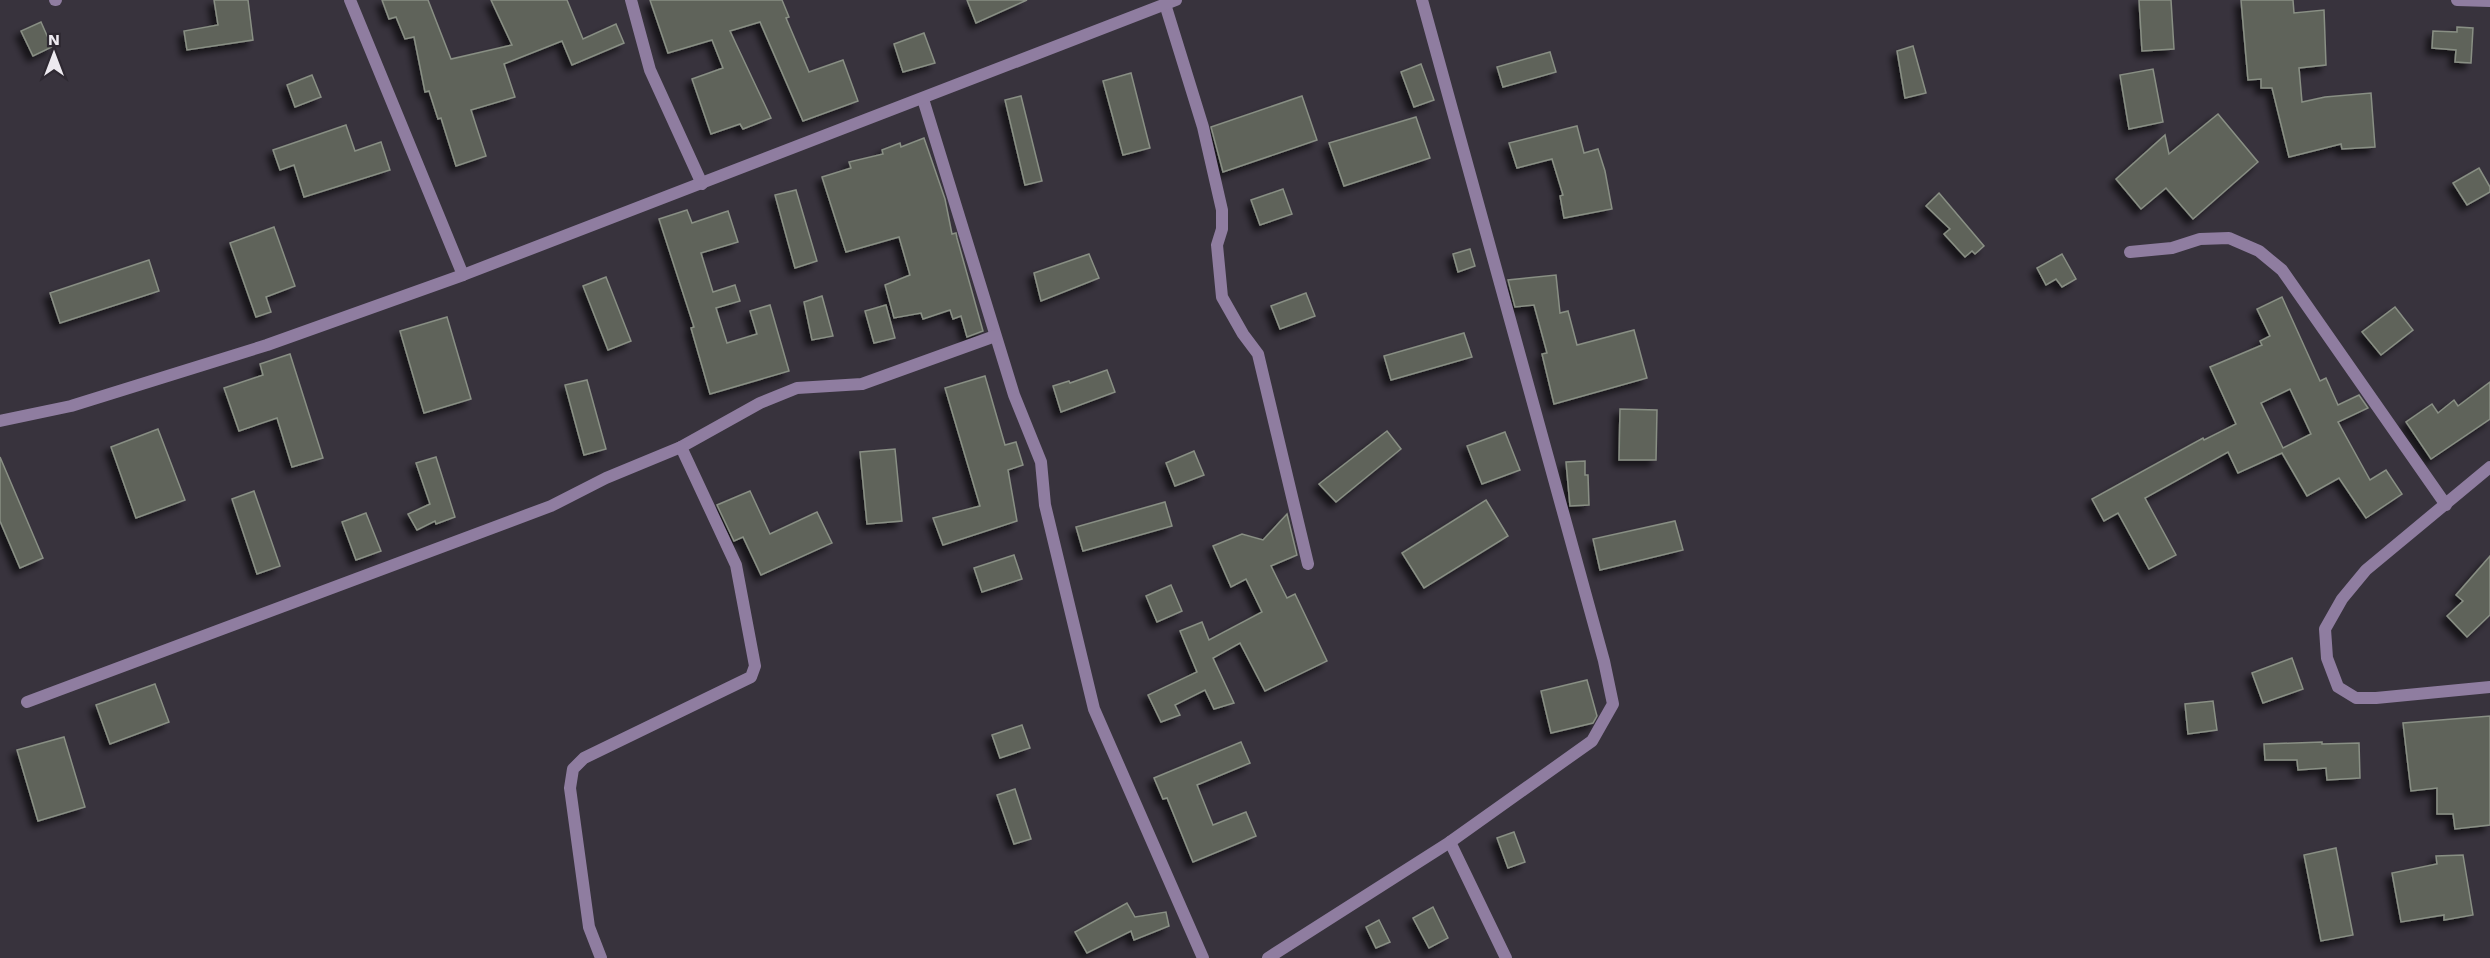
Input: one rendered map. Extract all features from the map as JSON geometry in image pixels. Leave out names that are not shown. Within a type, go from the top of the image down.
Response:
[{"type":"street","points":[[350,0],[463,275]]},
{"type":"street","points":[[630,0],[650,70],[702,184]]},
{"type":"street","points":[[1268,958],[1450,842],[1592,741],[1612,704],[1597,638],[1422,0]]},
{"type":"street","points":[[2457,0],[2490,1]]},
{"type":"street","points":[[0,421],[71,405],[267,345],[463,275],[1170,2],[1203,127],[1221,210],[1222,229],[1217,245],[1222,297],[1243,334],[1258,354],[1308,564]]},
{"type":"street","points":[[923,99],[994,336],[1014,395],[1041,462],[1045,506],[1094,709],[1203,958]]},
{"type":"street","points":[[2130,252],[2172,248],[2200,239],[2229,238],[2259,251],[2282,270],[2446,506]]},
{"type":"street","points":[[27,702],[551,506],[606,478],[681,447],[760,403],[797,388],[862,384],[994,336]]},
{"type":"street","points":[[601,958],[589,927],[570,789],[573,769],[584,758],[751,676],[755,666],[736,565],[681,447]]},
{"type":"street","points":[[2490,467],[2446,506],[2366,570],[2342,599],[2325,629],[2327,658],[2338,687],[2356,698],[2490,687]]},
{"type":"street","points":[[1450,842],[1506,958]]},
{"type":"building","points":[[214,0],[248,0],[253,40],[187,50],[184,31],[218,25]]},
{"type":"building","points":[[382,0],[428,0],[451,59],[512,45],[491,0],[567,0],[583,39],[616,24],[624,43],[572,65],[562,41],[504,64],[515,97],[471,110],[486,156],[456,166],[441,118],[438,119],[429,91],[425,92],[414,37],[405,39],[396,17],[389,19]]},
{"type":"building","points":[[650,0],[782,0],[789,17],[786,18],[809,72],[843,60],[858,101],[803,121],[760,22],[730,31],[771,118],[743,129],[740,124],[711,134],[692,79],[723,68],[712,40],[668,53]]},
{"type":"building","points":[[967,0],[1027,0],[976,23]]},
{"type":"building","points":[[2139,0],[2171,0],[2174,49],[2142,51]]},
{"type":"building","points":[[2241,0],[2293,0],[2294,13],[2324,10],[2326,65],[2299,68],[2302,102],[2325,97],[2371,93],[2375,147],[2342,149],[2341,144],[2289,157],[2272,88],[2261,88],[2261,79],[2248,80]]},
{"type":"building","points":[[41,22],[52,47],[33,56],[21,31]]},
{"type":"building","points":[[2457,27],[2473,28],[2471,63],[2455,62],[2456,50],[2432,48],[2433,31],[2457,32]]},
{"type":"building","points":[[924,33],[935,63],[903,72],[894,44]]},
{"type":"building","points":[[1913,46],[1926,93],[1905,98],[1897,51]]},
{"type":"building","points":[[1550,52],[1556,72],[1503,87],[1497,67]]},
{"type":"building","points":[[1421,64],[1434,100],[1414,107],[1401,72]]},
{"type":"building","points":[[2153,69],[2163,122],[2129,129],[2120,75]]},
{"type":"building","points":[[1131,73],[1150,148],[1123,155],[1103,81]]},
{"type":"building","points":[[312,75],[321,97],[295,107],[287,85]]},
{"type":"building","points":[[1021,96],[1042,181],[1025,185],[1005,100]]},
{"type":"building","points":[[1302,96],[1317,140],[1223,172],[1211,127]]},
{"type":"building","points":[[2218,114],[2258,162],[2193,219],[2166,188],[2141,209],[2116,179],[2165,135],[2169,154]]},
{"type":"building","points":[[1416,117],[1430,158],[1344,186],[1329,143]]},
{"type":"building","points":[[346,125],[355,151],[381,142],[390,170],[304,197],[294,165],[280,170],[273,150]]},
{"type":"building","points":[[1577,126],[1584,153],[1598,149],[1605,171],[1612,209],[1564,218],[1560,196],[1563,195],[1552,159],[1517,168],[1509,143]]},
{"type":"building","points":[[924,138],[945,199],[952,234],[956,233],[983,331],[967,337],[961,316],[953,319],[950,310],[923,319],[921,313],[894,318],[885,285],[910,275],[899,237],[846,252],[822,177],[851,168],[849,162],[883,154],[882,150],[900,143],[901,147]]},
{"type":"building","points":[[2479,168],[2490,187],[2490,192],[2467,205],[2453,183]]},
{"type":"building","points":[[1283,189],[1292,214],[1260,225],[1251,200]]},
{"type":"building","points":[[796,190],[817,261],[795,268],[775,195]]},
{"type":"building","points":[[1939,193],[1984,246],[1975,254],[1972,251],[1965,257],[1944,234],[1950,229],[1926,206]]},
{"type":"building","points":[[687,210],[692,223],[728,211],[738,242],[701,253],[713,292],[735,285],[740,301],[716,308],[727,343],[757,334],[750,311],[770,305],[789,371],[710,394],[691,328],[694,327],[659,219]]},
{"type":"building","points":[[274,227],[295,286],[266,297],[271,312],[256,317],[230,243]]},
{"type":"building","points":[[1470,249],[1475,266],[1458,272],[1453,254]]},
{"type":"building","points":[[1089,254],[1099,278],[1041,301],[1034,273]]},
{"type":"building","points":[[2062,254],[2076,279],[2062,287],[2056,279],[2046,285],[2037,268]]},
{"type":"building","points":[[149,260],[159,291],[60,323],[50,293]]},
{"type":"building","points":[[1556,275],[1560,313],[1568,311],[1577,345],[1634,330],[1647,378],[1554,404],[1542,354],[1547,353],[1534,305],[1515,307],[1508,280]]},
{"type":"building","points":[[606,277],[631,341],[608,350],[583,286]]},
{"type":"building","points":[[1306,293],[1315,316],[1280,329],[1271,306]]},
{"type":"building","points":[[822,296],[833,336],[812,340],[804,302]]},
{"type":"building","points":[[2282,297],[2320,381],[2326,378],[2338,405],[2359,395],[2368,408],[2338,422],[2370,480],[2386,470],[2402,494],[2366,518],[2339,478],[2307,496],[2282,453],[2238,473],[2228,452],[2145,498],[2176,555],[2149,569],[2118,513],[2104,521],[2092,499],[2203,438],[2204,440],[2236,424],[2210,367],[2262,345],[2260,341],[2270,336],[2257,309]],"holes":[[[2290,389],[2311,434],[2283,448],[2261,403]]]},
{"type":"building","points":[[886,305],[895,338],[874,343],[865,311]]},
{"type":"building","points":[[2395,307],[2413,330],[2381,355],[2362,332]]},
{"type":"building","points":[[447,317],[471,399],[424,413],[400,331]]},
{"type":"building","points":[[1464,333],[1472,357],[1391,380],[1384,356]]},
{"type":"building","points":[[290,354],[323,458],[292,467],[277,418],[239,431],[224,388],[263,375],[260,364]]},
{"type":"building","points":[[1107,370],[1115,392],[1061,412],[1053,386],[1069,381],[1070,383]]},
{"type":"building","points":[[985,376],[1005,445],[1016,442],[1023,465],[1008,470],[1017,521],[943,545],[933,518],[980,506],[945,388]]},
{"type":"building","points":[[587,380],[606,449],[584,455],[565,385]]},
{"type":"building","points":[[2490,382],[2490,419],[2431,459],[2406,422],[2432,404],[2438,413],[2454,400],[2458,406]]},
{"type":"building","points":[[1620,409],[1657,410],[1656,460],[1619,460]]},
{"type":"building","points":[[158,429],[185,500],[136,518],[111,447]]},
{"type":"building","points":[[1387,431],[1401,449],[1336,502],[1319,484]]},
{"type":"building","points":[[1505,432],[1520,470],[1482,484],[1467,446]]},
{"type":"building","points":[[895,449],[902,521],[867,524],[860,452]]},
{"type":"building","points":[[1194,451],[1204,475],[1175,486],[1166,463]]},
{"type":"building","points":[[0,457],[43,558],[20,568],[0,521]]},
{"type":"building","points":[[436,457],[455,517],[436,524],[435,521],[417,530],[408,514],[430,504],[416,463]]},
{"type":"building","points":[[1585,461],[1589,505],[1570,506],[1566,462]]},
{"type":"building","points":[[254,491],[280,566],[257,574],[232,499]]},
{"type":"building","points":[[750,491],[770,534],[817,512],[832,543],[761,575],[743,537],[734,541],[717,505]]},
{"type":"building","points":[[1486,500],[1508,536],[1424,588],[1402,553]]},
{"type":"building","points":[[1165,502],[1172,526],[1083,551],[1076,527]]},
{"type":"building","points":[[366,513],[381,551],[356,560],[342,522]]},
{"type":"building","points":[[1287,514],[1297,555],[1271,566],[1287,598],[1295,594],[1327,661],[1265,691],[1240,643],[1213,658],[1234,703],[1214,709],[1205,690],[1175,705],[1180,715],[1161,722],[1148,695],[1197,672],[1180,631],[1202,622],[1209,640],[1262,612],[1246,579],[1231,587],[1213,546],[1242,534],[1263,540]]},
{"type":"building","points":[[1675,521],[1683,550],[1600,570],[1593,539]]},
{"type":"building","points":[[1014,555],[1022,579],[982,592],[974,568]]},
{"type":"building","points":[[2490,556],[2490,615],[2467,637],[2447,616],[2463,601],[2456,595]]},
{"type":"building","points":[[1171,585],[1182,611],[1157,622],[1146,596]]},
{"type":"building","points":[[2292,658],[2303,689],[2263,703],[2252,673]]},
{"type":"building","points":[[1587,680],[1597,716],[1593,723],[1551,733],[1541,691]]},
{"type":"building","points":[[155,684],[169,722],[110,744],[96,705]]},
{"type":"building","points":[[2213,701],[2217,730],[2188,734],[2185,704]]},
{"type":"building","points":[[2490,716],[2490,825],[2455,829],[2453,814],[2437,814],[2437,788],[2411,791],[2403,723]]},
{"type":"building","points":[[1022,725],[1030,748],[1000,758],[992,735]]},
{"type":"building","points":[[64,737],[85,807],[38,821],[17,750]]},
{"type":"building","points":[[1241,742],[1250,763],[1197,785],[1213,825],[1246,812],[1256,836],[1193,862],[1167,798],[1163,799],[1154,778]]},
{"type":"building","points":[[2322,742],[2322,744],[2359,743],[2360,778],[2327,780],[2326,768],[2298,770],[2297,760],[2265,760],[2264,744]]},
{"type":"building","points":[[1015,789],[1031,839],[1014,844],[997,795]]},
{"type":"building","points":[[1514,832],[1525,862],[1508,868],[1497,838]]},
{"type":"building","points":[[2336,848],[2353,935],[2321,941],[2304,855]]},
{"type":"building","points":[[2463,855],[2473,915],[2444,920],[2444,915],[2401,922],[2392,873],[2437,864],[2436,856]]},
{"type":"building","points":[[1127,903],[1135,917],[1166,912],[1169,926],[1134,940],[1131,931],[1087,953],[1075,932]]},
{"type":"building","points":[[1433,907],[1448,938],[1429,948],[1413,918]]},
{"type":"building","points":[[1379,920],[1390,942],[1376,948],[1366,927]]}]
